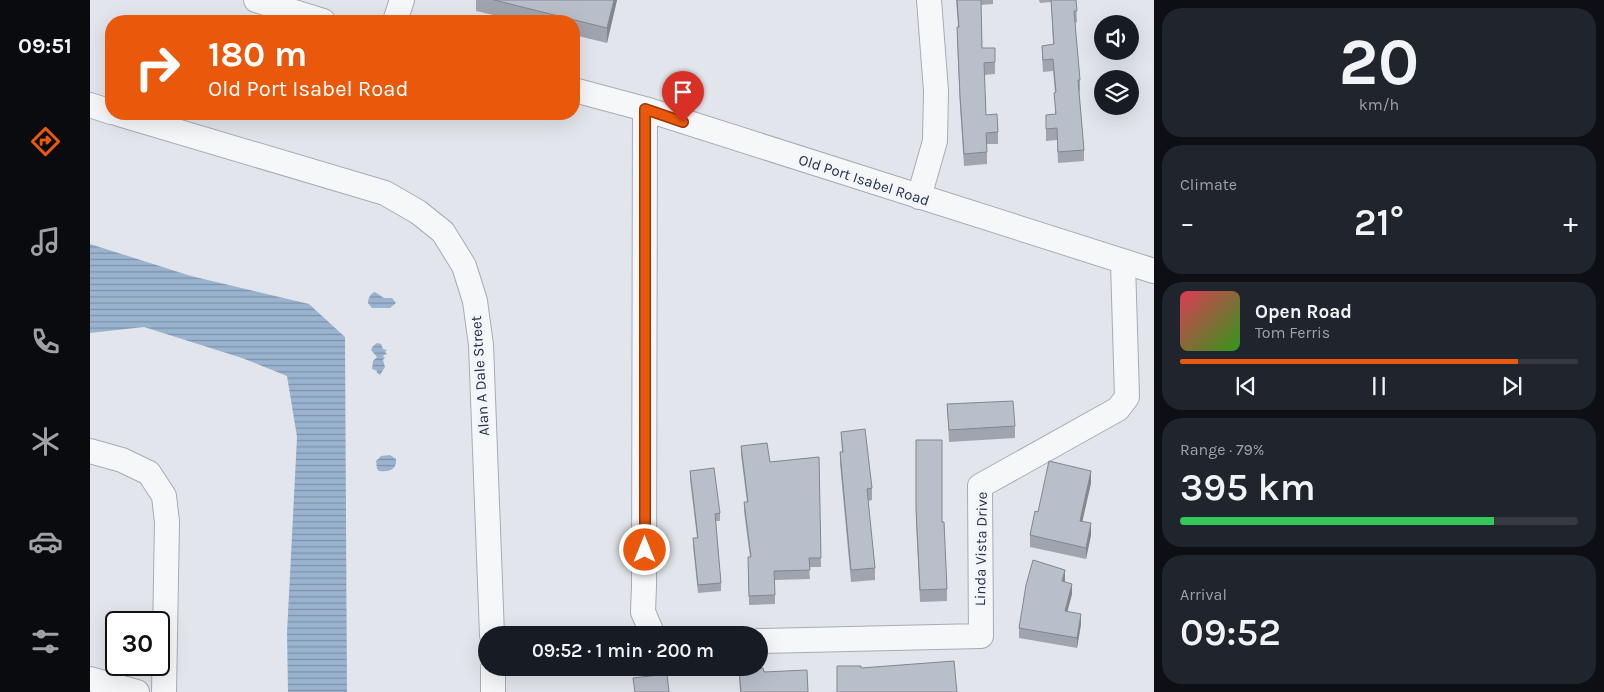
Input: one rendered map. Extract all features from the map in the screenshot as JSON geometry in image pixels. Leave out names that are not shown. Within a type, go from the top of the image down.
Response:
[{"type":"street","points":[[256,0],[304,15]]},
{"type":"street","points":[[397,15],[402,0]]},
{"type":"street","points":[[918,197],[935,141],[936,91],[929,0]]},
{"type":"street","name":"Old Port Isabel Road","points":[[580,92],[645,109],[1154,272]]},
{"type":"street","points":[[90,105],[105,110]]},
{"type":"street","points":[[645,109],[646,435],[643,612],[650,626]]},
{"type":"street","name":"Alan A Dale Street","points":[[139,120],[386,193],[418,212],[443,232],[464,266],[475,301],[481,345],[492,626]]},
{"type":"street","name":"Linda Vista Drive","points":[[768,641],[981,636],[980,486],[1118,409],[1127,397],[1123,262]]},
{"type":"street","points":[[90,450],[122,460],[149,473],[164,496],[167,522],[164,692]]},
{"type":"street","points":[[493,676],[493,692]]},
{"type":"street","points":[[90,679],[137,692]]},
{"type":"water","points":[[90,244],[191,276],[309,304],[345,337],[347,692],[288,692],[287,633],[297,437],[287,376],[242,358],[144,327],[90,333]]},
{"type":"water","points":[[375,292],[384,298],[392,298],[396,303],[390,308],[372,308],[368,301]]},
{"type":"water","points":[[377,343],[387,350],[385,352],[387,354],[383,357],[385,357],[383,360],[385,367],[380,375],[372,369],[373,361],[377,357],[371,350]]},
{"type":"water","points":[[390,455],[396,459],[394,468],[389,471],[379,471],[376,461],[381,456]]},
{"type":"building","points":[[494,0],[614,0],[607,28],[580,21],[580,15],[555,15]]},
{"type":"building","points":[[957,0],[981,0],[982,48],[995,48],[995,62],[984,63],[986,115],[997,114],[998,132],[986,133],[987,152],[964,154]]},
{"type":"building","points":[[1051,0],[1076,0],[1077,11],[1074,11],[1084,150],[1058,152],[1057,128],[1046,129],[1046,115],[1056,114],[1053,59],[1043,60],[1042,46],[1054,44]]},
{"type":"building","points":[[1013,401],[1015,426],[949,430],[947,404]]},
{"type":"building","points":[[865,429],[872,488],[867,489],[875,568],[851,570],[840,452],[843,452],[841,432]]},
{"type":"building","points":[[916,440],[942,440],[942,522],[944,522],[947,589],[920,590],[916,509]]},
{"type":"building","points":[[767,443],[770,462],[819,457],[821,558],[809,558],[810,570],[774,571],[775,595],[749,596],[748,557],[751,557],[744,502],[748,502],[741,446]]},
{"type":"building","points":[[1049,461],[1091,471],[1080,521],[1091,523],[1086,548],[1030,535],[1035,511],[1038,512]]},
{"type":"building","points":[[714,468],[720,513],[715,514],[721,583],[698,585],[693,538],[698,538],[690,471]]},
{"type":"building","points":[[1033,560],[1065,570],[1062,581],[1072,584],[1065,611],[1081,614],[1077,638],[1019,628],[1026,585]]},
{"type":"building","points":[[954,661],[957,692],[837,692],[837,666],[861,666],[861,668]]},
{"type":"building","points":[[807,670],[808,692],[741,692],[740,676],[768,676],[768,672]]},
{"type":"building","points":[[667,676],[669,692],[635,692],[633,678]]},
{"type":"route","points":[[645,550],[645,109],[683,122]]}]
